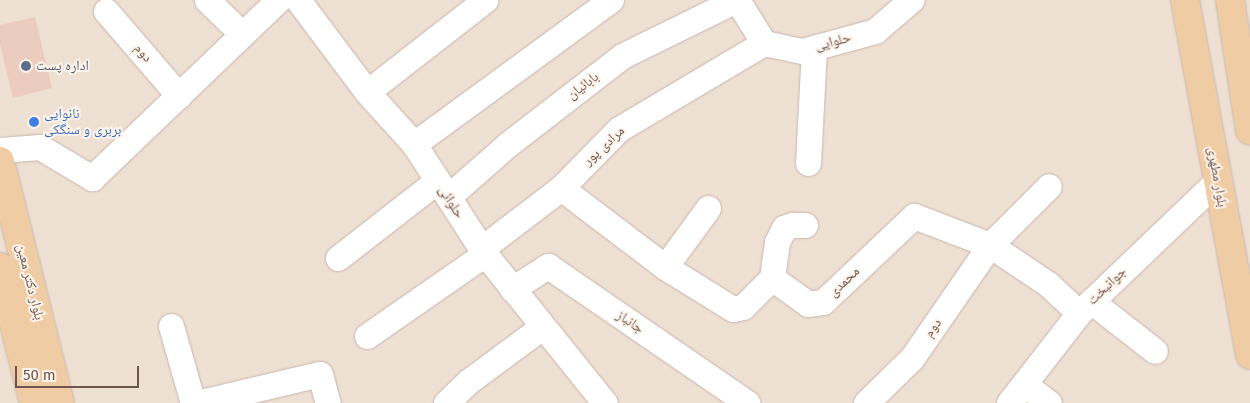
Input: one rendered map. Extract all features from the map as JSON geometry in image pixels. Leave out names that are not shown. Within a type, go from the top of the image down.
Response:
[{"type":"main road","name":"بلوار مطهری","points":[[1185,0],[1250,354]]},
{"type":"main road","points":[[1230,0],[1250,130]]},
{"type":"main road","name":"بلوار دکتر معین","points":[[0,161],[60,403]]},
{"type":"main road","name":"بلوار دکتر معین","points":[[0,267],[34,403]]},
{"type":"street","points":[[206,0],[242,34]]},
{"type":"street","points":[[0,150],[40,147],[92,178],[278,0]]},
{"type":"street","name":"حلوائی","points":[[298,0],[367,92],[414,144],[483,251],[542,327],[605,403]]},
{"type":"street","points":[[367,92],[484,0]]},
{"type":"street","points":[[414,144],[580,8],[612,0]]},
{"type":"street","points":[[736,0],[764,43]]},
{"type":"street","name":"بابائیان","points":[[338,258],[507,145],[622,56],[736,0]]},
{"type":"street","name":"حلوایی","points":[[764,43],[802,51],[875,31],[900,4]]},
{"type":"street","name":"دوم","points":[[106,12],[179,96]]},
{"type":"street","name":"مرادی پور","points":[[367,336],[483,251],[561,188],[619,129],[764,43]]},
{"type":"street","points":[[808,163],[814,48]]},
{"type":"street","name":"جوانبخت","points":[[1016,393],[1085,307],[1217,181]]},
{"type":"street","name":"دوم","points":[[866,403],[912,358],[990,245],[1049,186]]},
{"type":"street","points":[[561,188],[665,267],[733,309],[743,307],[772,278],[777,242],[784,228],[792,225],[805,226]]},
{"type":"street","points":[[665,267],[708,208]]},
{"type":"street","name":"محمدی","points":[[772,278],[808,304],[823,302],[914,216],[990,245],[1155,352]]},
{"type":"street","name":"جانباز","points":[[512,289],[548,266],[747,403]]},
{"type":"street","points":[[171,326],[193,403]]},
{"type":"street","points":[[446,403],[469,381],[542,327]]},
{"type":"street","points":[[198,403],[246,397],[320,374],[328,403]]},
{"type":"street","points":[[1016,393],[1049,403]]},
{"type":"shaded area","points":[[0,0],[1250,0],[1250,403],[0,403]]},
{"type":"building","name":"اداره پست","points":[[35,17],[52,88],[13,98],[0,44],[0,25]]},
{"type":"place","name":"اداره پست","points":[[26,66]]},
{"type":"place","name":"نانوایی بربری و سنگکی","points":[[34,122]]}]
